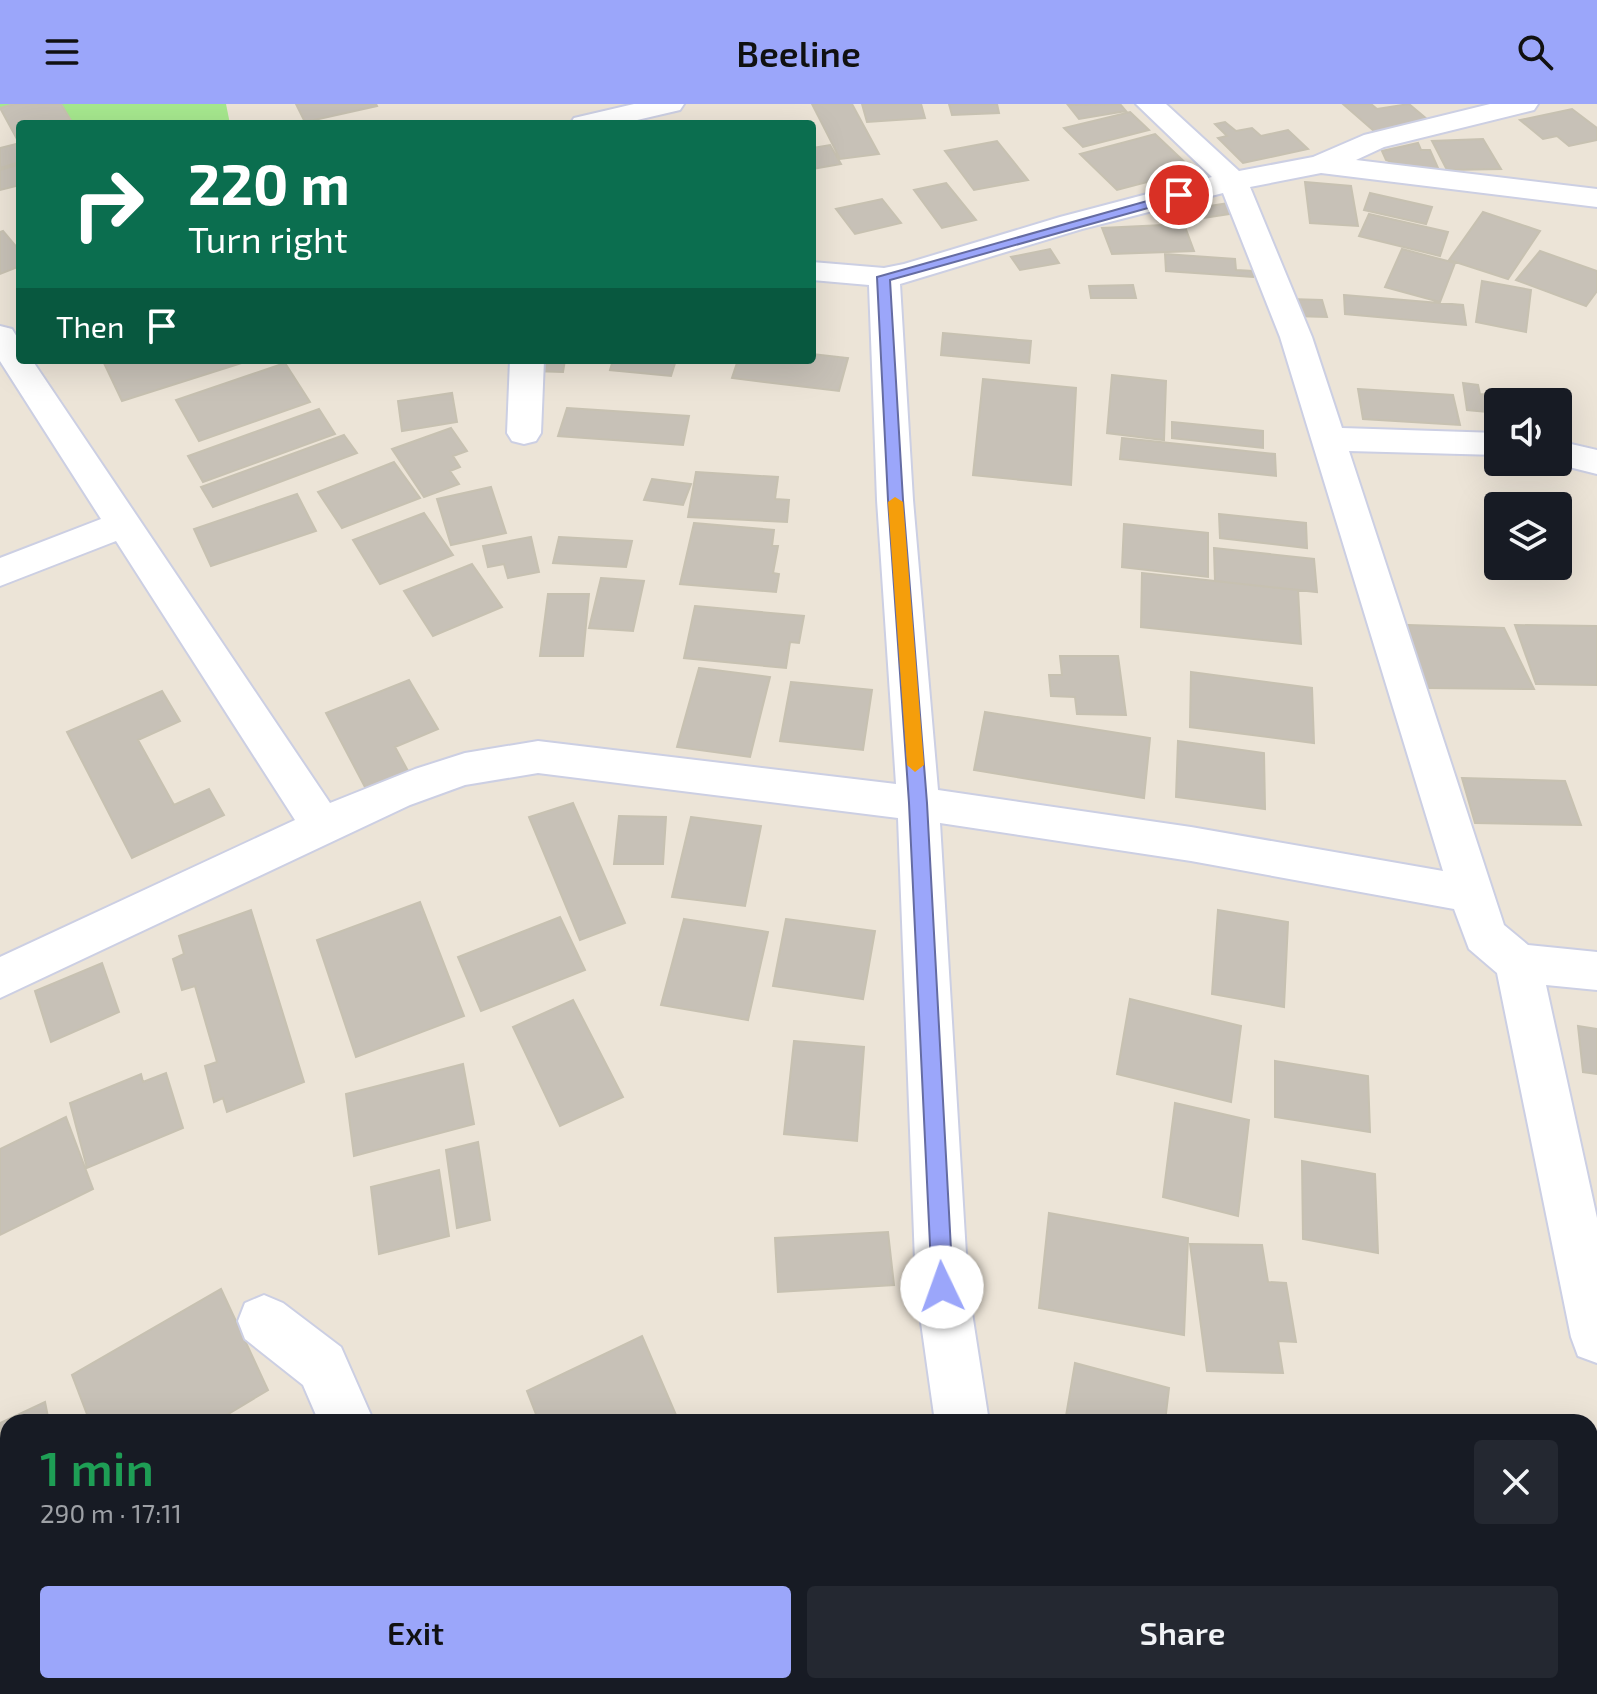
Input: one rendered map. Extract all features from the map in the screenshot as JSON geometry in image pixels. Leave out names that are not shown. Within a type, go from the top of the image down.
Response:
[{"type":"street","points":[[601,120],[670,104]]},
{"type":"street","points":[[1150,104],[1233,181],[1296,337],[1485,936],[1518,963],[1597,971]]},
{"type":"street","points":[[816,271],[884,277],[908,273],[1071,223],[1233,181],[1321,164],[1374,141],[1524,104]]},
{"type":"street","points":[[1321,164],[1597,198]]},
{"type":"street","points":[[884,277],[895,500],[918,803],[942,1287],[961,1414]]},
{"type":"street","points":[[0,336],[16,360]]},
{"type":"street","points":[[18,364],[322,826]]},
{"type":"street","points":[[524,433],[527,364]]},
{"type":"street","points":[[1328,439],[1484,444]]},
{"type":"street","points":[[1572,456],[1597,462]]},
{"type":"street","points":[[0,573],[123,524]]},
{"type":"street","points":[[0,978],[322,826],[457,771],[508,759],[538,757],[918,803],[1193,844],[1370,879],[1471,893]]},
{"type":"street","points":[[1518,963],[1597,1337]]},
{"type":"street","points":[[264,1321],[322,1366],[343,1414]]},
{"type":"green space","points":[[0,104],[226,104],[229,120],[20,120],[0,108]]},
{"type":"building","points":[[14,104],[61,104],[71,120],[16,120],[16,137],[0,108]]},
{"type":"building","points":[[296,104],[377,106],[314,120],[304,120]]},
{"type":"building","points":[[812,104],[852,104],[879,154],[840,159]]},
{"type":"building","points":[[862,104],[921,104],[925,118],[867,122]]},
{"type":"building","points":[[949,104],[997,104],[999,113],[952,115]]},
{"type":"building","points":[[1120,104],[1126,111],[1079,119],[1068,105]]},
{"type":"building","points":[[1343,104],[1371,104],[1377,109],[1409,104],[1428,120],[1375,132]]},
{"type":"building","points":[[1572,109],[1597,128],[1597,140],[1569,146],[1557,136],[1543,139],[1520,120]]},
{"type":"building","points":[[1130,112],[1149,130],[1083,147],[1064,128]]},
{"type":"building","points":[[1225,122],[1236,131],[1252,128],[1261,136],[1288,130],[1308,149],[1243,163],[1218,138],[1227,136],[1215,124]]},
{"type":"building","points":[[1155,134],[1193,170],[1117,190],[1080,154]]},
{"type":"building","points":[[1483,139],[1501,169],[1447,170],[1432,141]]},
{"type":"building","points":[[997,141],[1028,180],[974,190],[945,151]]},
{"type":"building","points":[[1418,143],[1421,150],[1430,150],[1438,168],[1407,168],[1386,160],[1382,151]]},
{"type":"building","points":[[16,144],[16,163],[0,168],[0,148]]},
{"type":"building","points":[[830,145],[841,164],[816,168],[816,147]]},
{"type":"building","points":[[16,165],[16,186],[0,190],[0,170]]},
{"type":"building","points":[[1305,182],[1351,186],[1358,226],[1310,223]]},
{"type":"building","points":[[946,183],[976,220],[942,228],[914,190]]},
{"type":"building","points":[[1370,193],[1432,207],[1426,224],[1364,210]]},
{"type":"building","points":[[882,199],[901,223],[855,234],[836,209]]},
{"type":"building","points":[[1228,203],[1236,213],[1165,224],[1159,214]]},
{"type":"building","points":[[1483,212],[1540,231],[1508,279],[1449,260]]},
{"type":"building","points":[[1369,214],[1448,232],[1440,256],[1359,236]]},
{"type":"building","points":[[1184,224],[1194,251],[1112,254],[1102,228]]},
{"type":"building","points":[[3,231],[16,246],[16,268],[0,274],[0,232]]},
{"type":"building","points":[[1050,249],[1059,263],[1020,270],[1011,257]]},
{"type":"building","points":[[1402,249],[1455,263],[1440,302],[1385,287]]},
{"type":"building","points":[[1540,251],[1597,271],[1597,291],[1586,306],[1516,280]]},
{"type":"building","points":[[1165,254],[1235,259],[1236,270],[1253,271],[1253,277],[1166,271]]},
{"type":"building","points":[[1482,281],[1531,290],[1526,332],[1476,322]]},
{"type":"building","points":[[1133,285],[1136,298],[1091,298],[1089,286]]},
{"type":"building","points":[[1344,295],[1463,305],[1466,325],[1345,314]]},
{"type":"building","points":[[1289,299],[1322,300],[1327,317],[1293,316]]},
{"type":"building","points":[[943,333],[1031,341],[1029,363],[941,355]]},
{"type":"building","points":[[816,354],[848,358],[839,391],[732,378],[737,364],[816,364]]},
{"type":"building","points":[[104,364],[238,364],[122,401]]},
{"type":"building","points":[[286,364],[310,402],[199,441],[176,400]]},
{"type":"building","points":[[533,364],[564,364],[563,372],[532,371]]},
{"type":"building","points":[[612,364],[675,364],[671,376],[610,370]]},
{"type":"building","points":[[1112,375],[1166,381],[1164,440],[1107,433]]},
{"type":"building","points":[[983,379],[1076,388],[1071,485],[973,475]]},
{"type":"building","points":[[1463,383],[1478,385],[1480,394],[1484,394],[1484,412],[1467,410]]},
{"type":"building","points":[[1358,389],[1453,395],[1460,425],[1363,419]]},
{"type":"building","points":[[452,393],[457,422],[402,431],[398,401]]},
{"type":"building","points":[[567,408],[689,416],[683,445],[558,436]]},
{"type":"building","points":[[319,409],[335,434],[203,482],[188,456]]},
{"type":"building","points":[[1172,422],[1263,431],[1263,448],[1172,438]]},
{"type":"building","points":[[451,428],[467,451],[453,456],[460,467],[450,471],[459,484],[424,497],[392,449]]},
{"type":"building","points":[[344,435],[357,453],[213,507],[201,487]]},
{"type":"building","points":[[1122,438],[1275,454],[1276,476],[1120,459]]},
{"type":"building","points":[[394,462],[420,498],[342,528],[318,492]]},
{"type":"building","points":[[696,472],[778,477],[775,499],[789,500],[787,522],[688,517]]},
{"type":"building","points":[[652,479],[691,484],[683,505],[644,500]]},
{"type":"building","points":[[491,487],[506,533],[451,545],[437,499]]},
{"type":"building","points":[[297,494],[316,531],[211,566],[194,529]]},
{"type":"building","points":[[424,513],[453,555],[380,584],[353,540]]},
{"type":"building","points":[[1219,514],[1306,523],[1307,548],[1220,538]]},
{"type":"building","points":[[694,523],[774,530],[772,546],[778,546],[773,573],[779,574],[776,592],[680,584]]},
{"type":"building","points":[[1124,524],[1208,533],[1208,577],[1122,567]]},
{"type":"building","points":[[531,537],[539,572],[508,578],[504,564],[488,567],[483,546]]},
{"type":"building","points":[[559,537],[632,541],[626,567],[553,563]]},
{"type":"building","points":[[1214,548],[1314,559],[1317,592],[1215,581]]},
{"type":"building","points":[[472,564],[502,607],[433,636],[404,591]]},
{"type":"building","points":[[1142,573],[1298,590],[1301,644],[1141,627]]},
{"type":"building","points":[[601,578],[644,581],[633,631],[589,628]]},
{"type":"building","points":[[548,594],[589,594],[583,656],[540,656]]},
{"type":"building","points":[[695,606],[804,616],[799,643],[790,642],[786,668],[684,658]]},
{"type":"building","points":[[1408,625],[1504,628],[1534,689],[1426,688]]},
{"type":"building","points":[[1515,625],[1597,626],[1597,685],[1536,684]]},
{"type":"building","points":[[1060,656],[1118,656],[1126,715],[1077,714],[1075,697],[1051,696],[1049,675],[1062,675]]},
{"type":"building","points":[[699,668],[770,677],[750,757],[677,747]]},
{"type":"building","points":[[1191,672],[1312,688],[1314,743],[1190,727]]},
{"type":"building","points":[[409,680],[438,729],[395,747],[408,771],[366,789],[326,713]]},
{"type":"building","points":[[791,682],[872,690],[863,750],[780,741]]},
{"type":"building","points":[[162,691],[180,721],[138,740],[174,805],[209,789],[224,815],[132,858],[67,732]]},
{"type":"building","points":[[985,712],[1150,738],[1144,798],[974,770]]},
{"type":"building","points":[[1178,741],[1264,753],[1265,809],[1176,797]]},
{"type":"building","points":[[1462,778],[1565,781],[1581,825],[1475,823]]},
{"type":"building","points":[[573,803],[625,923],[580,940],[529,817]]},
{"type":"building","points":[[619,816],[666,817],[663,864],[614,864]]},
{"type":"building","points":[[691,817],[761,826],[745,906],[672,897]]},
{"type":"building","points":[[420,902],[464,1016],[356,1057],[317,940]]},
{"type":"building","points":[[251,910],[304,1082],[227,1112],[223,1098],[214,1102],[205,1066],[217,1062],[195,986],[182,990],[173,959],[184,954],[179,936]]},
{"type":"building","points":[[1218,910],[1288,922],[1284,1007],[1212,994]]},
{"type":"building","points":[[560,917],[585,970],[481,1011],[458,957]]},
{"type":"building","points":[[684,919],[768,932],[748,1020],[661,1005]]},
{"type":"building","points":[[786,919],[875,931],[863,999],[773,986]]},
{"type":"building","points":[[102,963],[119,1012],[51,1042],[35,991]]},
{"type":"building","points":[[1130,999],[1241,1026],[1231,1102],[1117,1074]]},
{"type":"building","points":[[573,1000],[623,1097],[560,1126],[513,1027]]},
{"type":"building","points":[[1578,1026],[1597,1029],[1597,1074],[1583,1072]]},
{"type":"building","points":[[794,1041],[864,1047],[857,1141],[784,1134]]},
{"type":"building","points":[[1275,1061],[1368,1076],[1370,1132],[1275,1117]]},
{"type":"building","points":[[463,1064],[474,1124],[354,1156],[346,1094]]},
{"type":"building","points":[[166,1073],[183,1128],[87,1168],[70,1103],[141,1074],[143,1082]]},
{"type":"building","points":[[1175,1103],[1249,1120],[1238,1216],[1163,1197]]},
{"type":"building","points":[[66,1117],[93,1189],[0,1235],[0,1149]]},
{"type":"building","points":[[478,1142],[490,1220],[457,1228],[446,1150]]},
{"type":"building","points":[[1302,1161],[1375,1174],[1378,1253],[1303,1239]]},
{"type":"building","points":[[439,1170],[449,1236],[379,1254],[371,1187]]},
{"type":"building","points":[[1049,1213],[1188,1238],[1184,1335],[1039,1308]]},
{"type":"building","points":[[888,1232],[894,1285],[778,1292],[775,1238]]},
{"type":"building","points":[[1190,1244],[1262,1245],[1268,1282],[1286,1283],[1296,1342],[1278,1341],[1283,1373],[1207,1371]]},
{"type":"building","points":[[221,1289],[268,1390],[228,1414],[87,1414],[72,1375]]},
{"type":"building","points":[[642,1336],[676,1414],[536,1414],[527,1391]]},
{"type":"building","points":[[1075,1363],[1169,1388],[1166,1414],[1066,1414]]},
{"type":"building","points":[[45,1402],[47,1414],[19,1414]]},
{"type":"slow traffic","points":[[895,502],[915,765]]},
{"type":"route","points":[[942,1287],[918,803],[895,500],[884,277],[908,273],[1071,223],[1179,195]]}]
